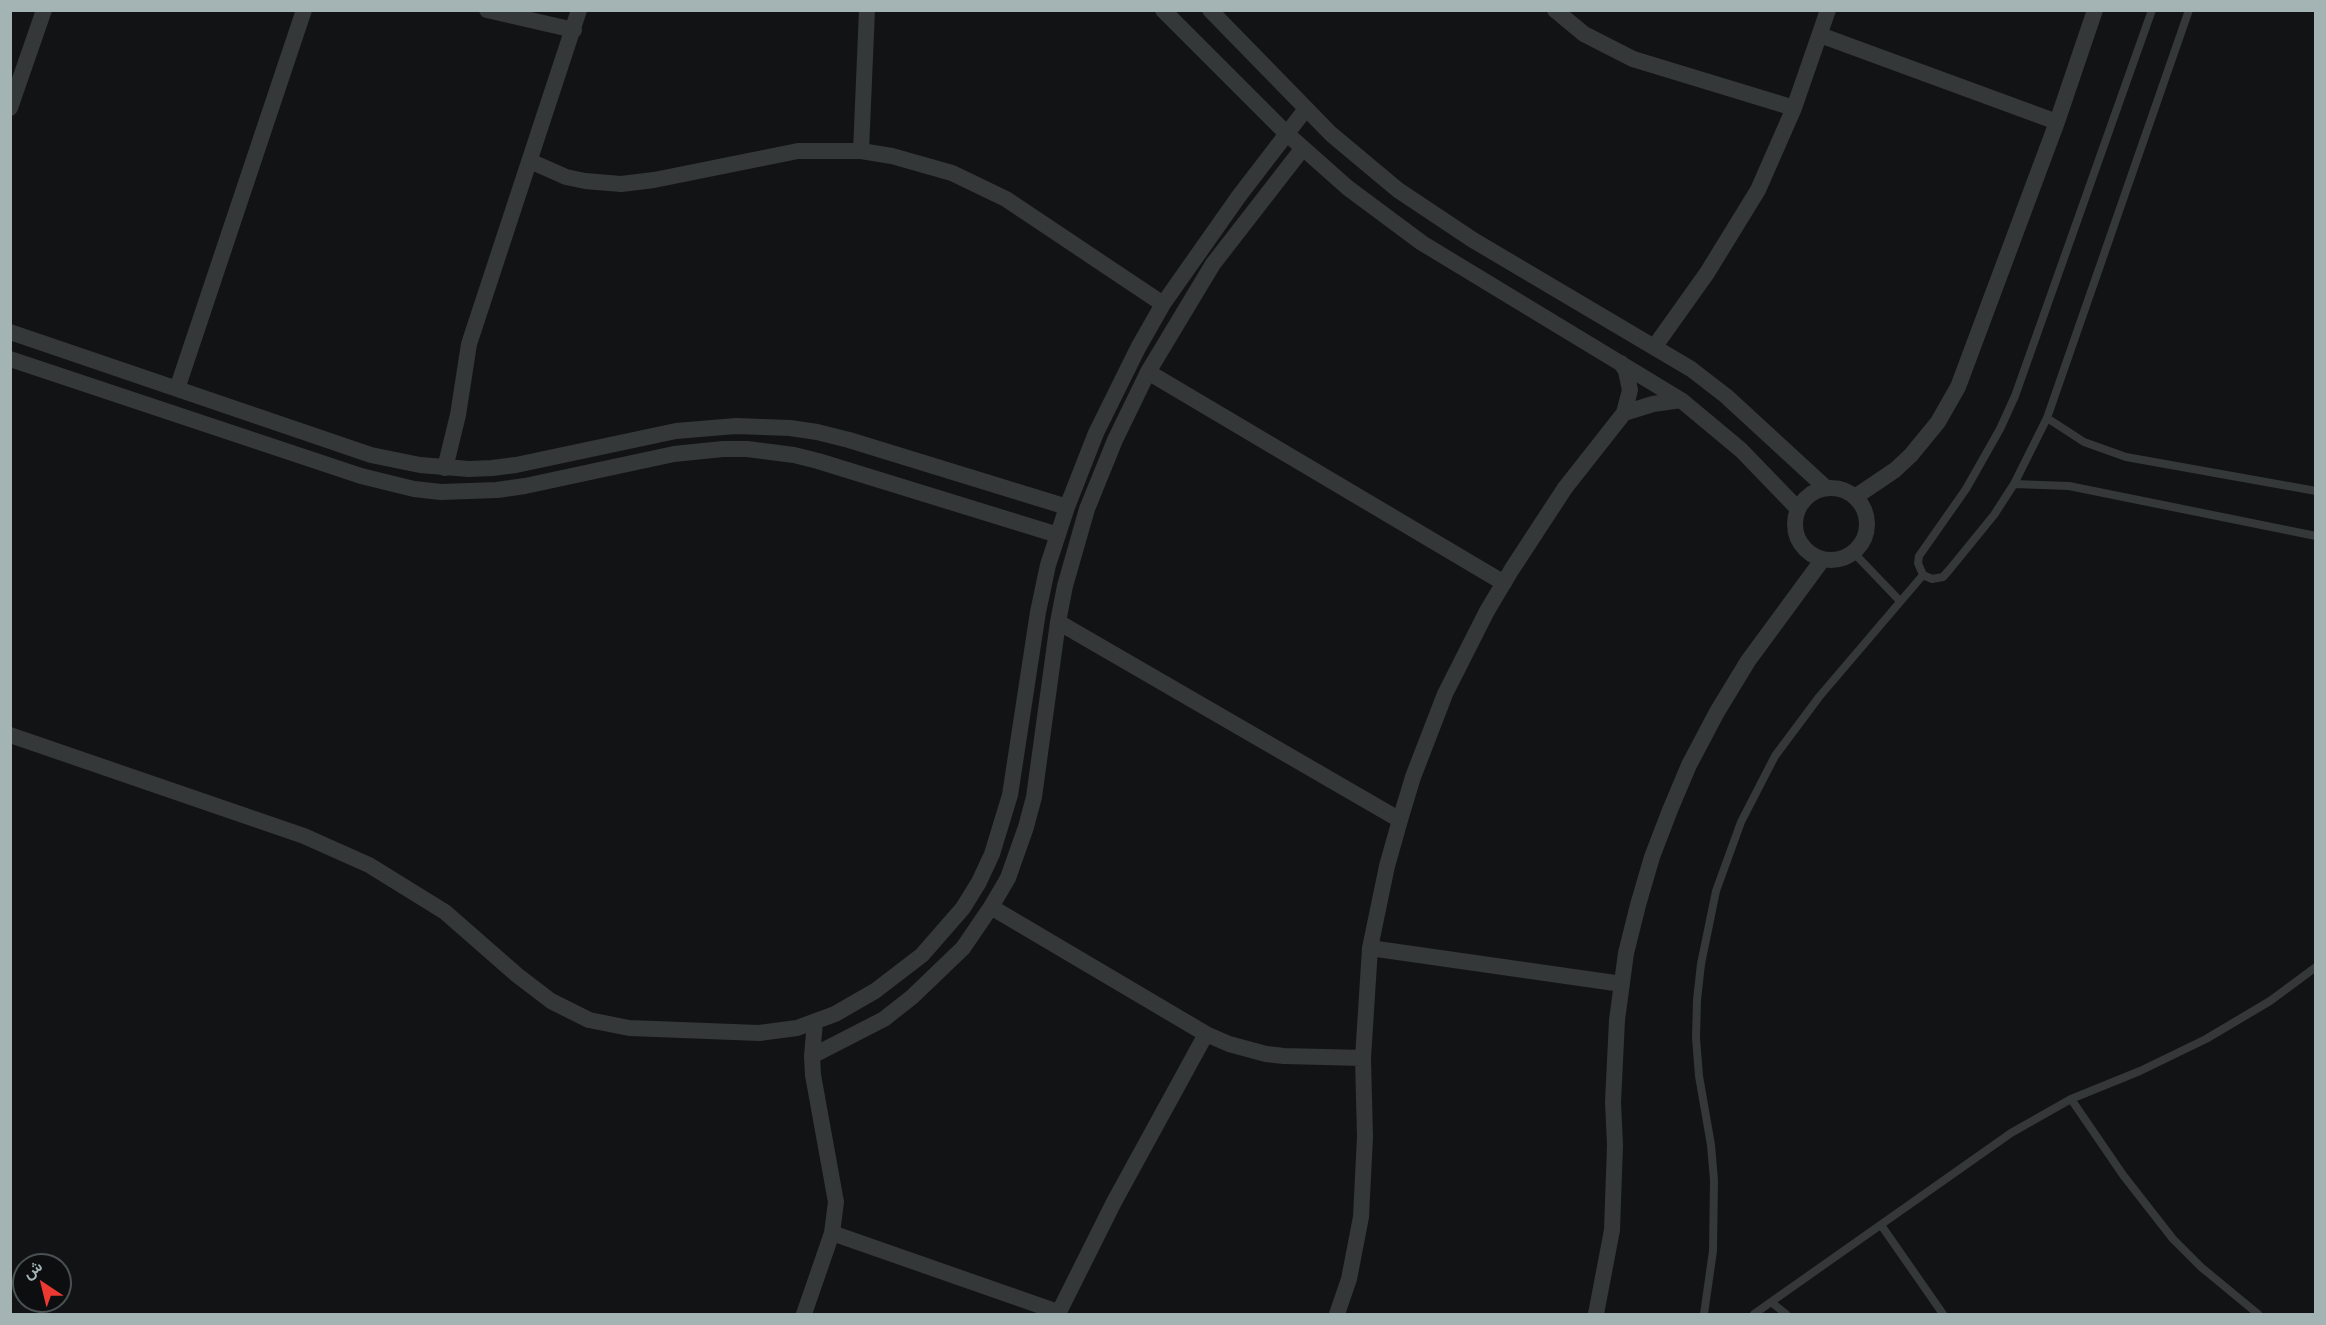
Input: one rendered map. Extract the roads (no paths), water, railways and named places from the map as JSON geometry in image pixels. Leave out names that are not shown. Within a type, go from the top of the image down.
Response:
[{"type":"street","points":[[10,108],[44,10]]},
{"type":"street","points":[[177,389],[304,10]]},
{"type":"street","points":[[487,10],[574,30]]},
{"type":"street","points":[[445,468],[458,415],[469,344],[579,10]]},
{"type":"street","points":[[861,151],[867,10]]},
{"type":"street","points":[[1164,10],[1286,133],[1348,188],[1422,243],[1682,400],[1741,450],[1798,510]]},
{"type":"street","points":[[1210,10],[1305,110],[1364,163],[1435,216],[1691,369],[1726,396],[1826,488]]},
{"type":"street","points":[[1555,10],[1584,34],[1633,60],[1794,108]]},
{"type":"street","points":[[1654,346],[1733,232],[1758,190],[1794,108],[1828,10]]},
{"type":"street","points":[[1855,497],[1895,470],[1911,455],[1931,431],[1948,405],[1965,368],[2057,122],[2095,10]]},
{"type":"street","points":[[1820,35],[2057,122]]},
{"type":"street","points":[[10,735],[304,836],[369,865],[445,912],[552,1001],[589,1020],[629,1028],[741,1033],[778,1031],[836,1014],[875,992],[922,955],[944,933],[979,882],[992,854],[1010,795],[1038,612],[1048,565],[1067,507],[1096,433],[1116,390],[1164,304],[1198,253],[1305,110]]},
{"type":"street","points":[[812,1056],[884,1019],[912,997],[963,948],[1008,878],[1034,797],[1058,622],[1065,586],[1087,509],[1115,440],[1148,372],[1179,317],[1213,264],[1303,148]]},
{"type":"street","points":[[530,161],[566,177],[621,184],[654,180],[798,151],[861,151],[923,163],[980,185],[1006,199],[1164,304]]},
{"type":"street","points":[[10,332],[371,455],[404,463],[469,469],[516,465],[666,433],[706,428],[781,427],[817,432],[849,440],[1067,507]]},
{"type":"street","points":[[10,359],[361,476],[414,489],[469,492],[497,490],[674,454],[723,448],[747,449],[794,455],[818,461],[1058,535]]},
{"type":"street","points":[[1337,1314],[1349,1279],[1361,1217],[1365,1137],[1363,1058],[1370,948],[1387,866],[1400,819],[1445,694],[1464,654],[1504,583],[1565,488],[1624,413],[1630,390],[1626,371],[1621,363]]},
{"type":"street","points":[[1148,372],[1504,583]]},
{"type":"street","points":[[1624,413],[1653,404],[1682,400]]},
{"type":"street","points":[[1826,488],[1836,488],[1855,497],[1866,514],[1867,525],[1860,544],[1853,552],[1844,557],[1823,559],[1805,549],[1799,540],[1795,520],[1798,510],[1809,495],[1826,488]]},
{"type":"street","points":[[1596,1314],[1612,1230],[1614,1061],[1622,984],[1638,905],[1652,857],[1689,765],[1717,712],[1748,661],[1823,559]]},
{"type":"street","points":[[1058,622],[1400,819]]},
{"type":"street","points":[[991,907],[1206,1034],[1228,1044],[1266,1054],[1363,1058]]},
{"type":"street","points":[[1370,948],[1622,984]]},
{"type":"street","points":[[804,1314],[832,1233],[835,1193],[812,1056],[814,1022]]},
{"type":"street","points":[[832,1233],[1058,1313],[1114,1202],[1206,1034]]},
{"type":"lane","points":[[2152,10],[2015,396],[1966,489],[1919,556],[1918,563],[1923,575],[1932,579],[1943,577],[1976,539],[2014,484],[2047,418],[2189,10]]},
{"type":"lane","points":[[2047,418],[2084,442],[2126,457],[2316,491]]},
{"type":"lane","points":[[2014,484],[2069,486],[2316,536]]},
{"type":"lane","points":[[1853,552],[1900,601]]},
{"type":"lane","points":[[1704,1314],[1713,1251],[1714,1192],[1710,1145],[1699,1076],[1696,1038],[1697,1000],[1702,954],[1716,891],[1741,822],[1775,756],[1819,697],[1923,575]]},
{"type":"lane","points":[[1754,1314],[2011,1133],[2071,1099],[2157,1063],[2206,1039],[2270,1001],[2316,967]]},
{"type":"lane","points":[[2071,1099],[2123,1176],[2173,1239],[2201,1267],[2258,1314]]},
{"type":"lane","points":[[1881,1225],[1943,1314]]},
{"type":"lane","points":[[1771,1302],[1786,1314]]}]
